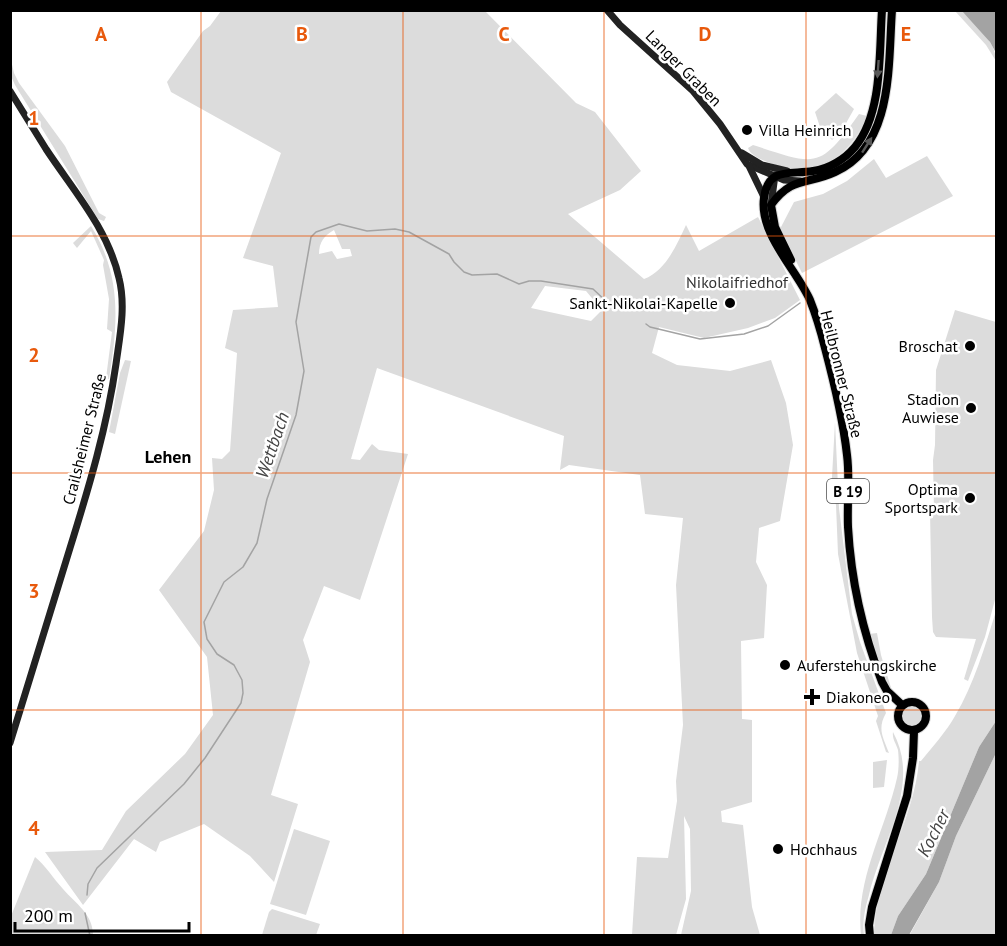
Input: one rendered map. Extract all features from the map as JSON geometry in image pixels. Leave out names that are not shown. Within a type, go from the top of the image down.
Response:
[{"type":"main road","name":"Langer Graben","points":[[607,10],[620,25],[693,91],[720,124],[747,164],[775,177],[800,181]]},
{"type":"main road","points":[[764,197],[775,177],[787,171],[813,171],[832,165],[849,153],[860,140],[874,106],[882,10]]},
{"type":"main road","points":[[771,205],[784,190],[800,181],[824,176],[845,167],[863,152],[875,133],[885,97],[892,10]]},
{"type":"main road","name":"Crailsheimer Straße","points":[[10,90],[100,229],[112,255],[123,299],[114,382],[98,453],[10,743]]},
{"type":"main road","name":"Langer Graben","points":[[737,150],[772,168],[787,171]]},
{"type":"main road","name":"B 19","points":[[747,164],[764,197]]},
{"type":"main road","points":[[771,205],[775,177],[772,168]]},
{"type":"main road","name":"Heilbronner Straße","points":[[764,197],[766,223],[810,300],[824,345],[847,455],[848,530],[857,600],[882,682],[887,691],[902,705],[915,702],[926,712],[925,722],[921,728],[914,731],[909,786],[872,907],[870,936]]},
{"type":"main road","name":"Heilbronner Straße","points":[[771,205],[775,226],[804,291]]},
{"type":"main road","points":[[902,705],[898,711],[898,722],[904,729],[914,731]]},
{"type":"green space","points":[[221,11],[485,11],[576,103],[595,112],[641,171],[620,190],[568,214],[644,279],[659,270],[665,263],[686,225],[699,251],[758,217],[800,300],[775,318],[748,328],[704,338],[659,327],[652,353],[677,365],[730,371],[771,360],[786,403],[793,445],[780,521],[759,528],[756,562],[767,585],[764,638],[741,641],[742,719],[752,720],[752,802],[721,811],[722,822],[743,825],[752,907],[760,935],[681,935],[691,891],[690,829],[684,816],[686,899],[676,935],[632,935],[637,857],[668,858],[677,801],[676,781],[683,725],[676,585],[683,518],[645,514],[640,475],[569,465],[560,470],[564,436],[377,368],[351,459],[360,460],[372,444],[379,450],[408,454],[360,600],[324,586],[303,640],[310,662],[271,795],[298,804],[274,882],[250,856],[204,824],[160,842],[156,852],[134,839],[83,905],[45,852],[102,850],[126,811],[185,754],[213,715],[207,657],[159,590],[204,531],[214,490],[212,458],[222,459],[230,451],[237,353],[225,348],[233,310],[278,307],[273,266],[243,258],[281,153],[171,92],[167,82],[203,31],[210,26]],"holes":[[[334,230],[342,249],[350,249],[352,256],[337,259],[332,251],[319,254],[323,240]],[[545,286],[586,291],[602,310],[591,321],[531,308]]]},
{"type":"green space","points":[[955,11],[962,11],[984,33],[993,47],[996,61],[986,45]]},
{"type":"green space","points":[[10,56],[19,83],[65,146],[99,213],[106,217],[104,221],[98,219],[15,85],[11,76]]},
{"type":"green space","points":[[836,93],[854,109],[840,134],[832,140],[820,127],[815,112]]},
{"type":"green space","points":[[859,114],[867,116],[851,144],[829,162],[816,167],[786,168],[760,159],[748,148],[753,145],[791,157],[815,158],[834,146]]},
{"type":"green space","name":"Nikolaifriedhof","points":[[927,156],[953,196],[802,273],[780,229],[794,202],[823,194],[847,181],[874,159],[886,178]]},
{"type":"green space","points":[[91,226],[101,245],[113,282],[115,319],[109,379],[106,378],[112,332],[107,329],[109,299],[104,260],[91,231],[77,248],[73,243]]},
{"type":"green space","points":[[955,310],[996,322],[996,596],[985,637],[968,681],[964,679],[976,639],[936,637],[933,632],[932,617],[930,511],[934,511],[936,370]]},
{"type":"green space","points":[[125,360],[131,361],[115,434],[109,432],[120,373]]},
{"type":"green space","points":[[835,422],[839,508],[852,614],[886,713],[881,728],[889,753],[886,752],[876,721],[878,716],[857,653],[838,554],[836,505],[832,477]]},
{"type":"green space","points":[[996,611],[996,721],[979,747],[926,874],[898,916],[891,935],[874,935],[881,891],[910,805],[919,761],[943,733],[962,704]]},
{"type":"green space","points":[[877,633],[892,691],[886,681],[869,634]]},
{"type":"green space","points":[[911,706],[919,709],[922,717],[919,725],[911,728],[903,725],[900,717],[903,709]]},
{"type":"green space","points":[[893,732],[901,752],[903,773],[901,793],[869,895],[864,915],[864,935],[861,935],[862,895],[898,775],[898,750]]},
{"type":"green space","points":[[996,753],[996,935],[909,936],[939,882],[956,836]]},
{"type":"green space","points":[[887,760],[884,787],[873,788],[873,762]]},
{"type":"green space","points":[[294,829],[330,841],[306,915],[270,904]]},
{"type":"green space","points":[[35,857],[87,915],[93,935],[11,935],[11,916]]},
{"type":"green space","points":[[272,909],[320,924],[316,935],[262,935]]},
{"type":"shaded area","points":[[962,11],[996,11],[996,53],[990,42]]},
{"type":"shaded area","points":[[996,721],[996,753],[956,836],[939,882],[909,935],[891,935],[898,916],[926,874],[979,747]]},
{"type":"waterway","name":"Wettbach","points":[[87,895],[88,884],[97,868],[184,784],[205,758],[241,703],[242,680],[234,665],[217,654],[207,639],[204,622],[224,582],[243,567],[257,543],[267,499],[296,415],[304,371],[296,322],[311,237],[316,232],[339,224],[367,231],[395,229],[409,232],[449,254],[464,272],[472,275],[497,274],[519,284],[541,281],[593,289],[607,302]]},
{"type":"waterway","name":"Wettbach","points":[[646,324],[650,327],[700,339],[744,334],[768,326],[800,303]]},
{"type":"waterway","name":"Wettbach","points":[[85,913],[90,936]]},
{"type":"place","name":"Villa Heinrich","points":[[747,130]]},
{"type":"place","name":"Sankt-Nikolai-Kapelle","points":[[730,303]]},
{"type":"place","name":"Broschat","points":[[970,346]]},
{"type":"place","name":"Stadion Auwiese","points":[[971,408]]},
{"type":"place","name":"Optima Sportspark","points":[[970,498]]},
{"type":"place","name":"Auferstehungskirche","points":[[785,665]]},
{"type":"place","name":"Diakoneo","points":[[812,697]]},
{"type":"place","name":"Hochhaus","points":[[778,849]]},
{"type":"district","name":"Lehen","points":[[168,456]]},
{"type":"water label","name":"Kocher","points":[[933,833]]}]
